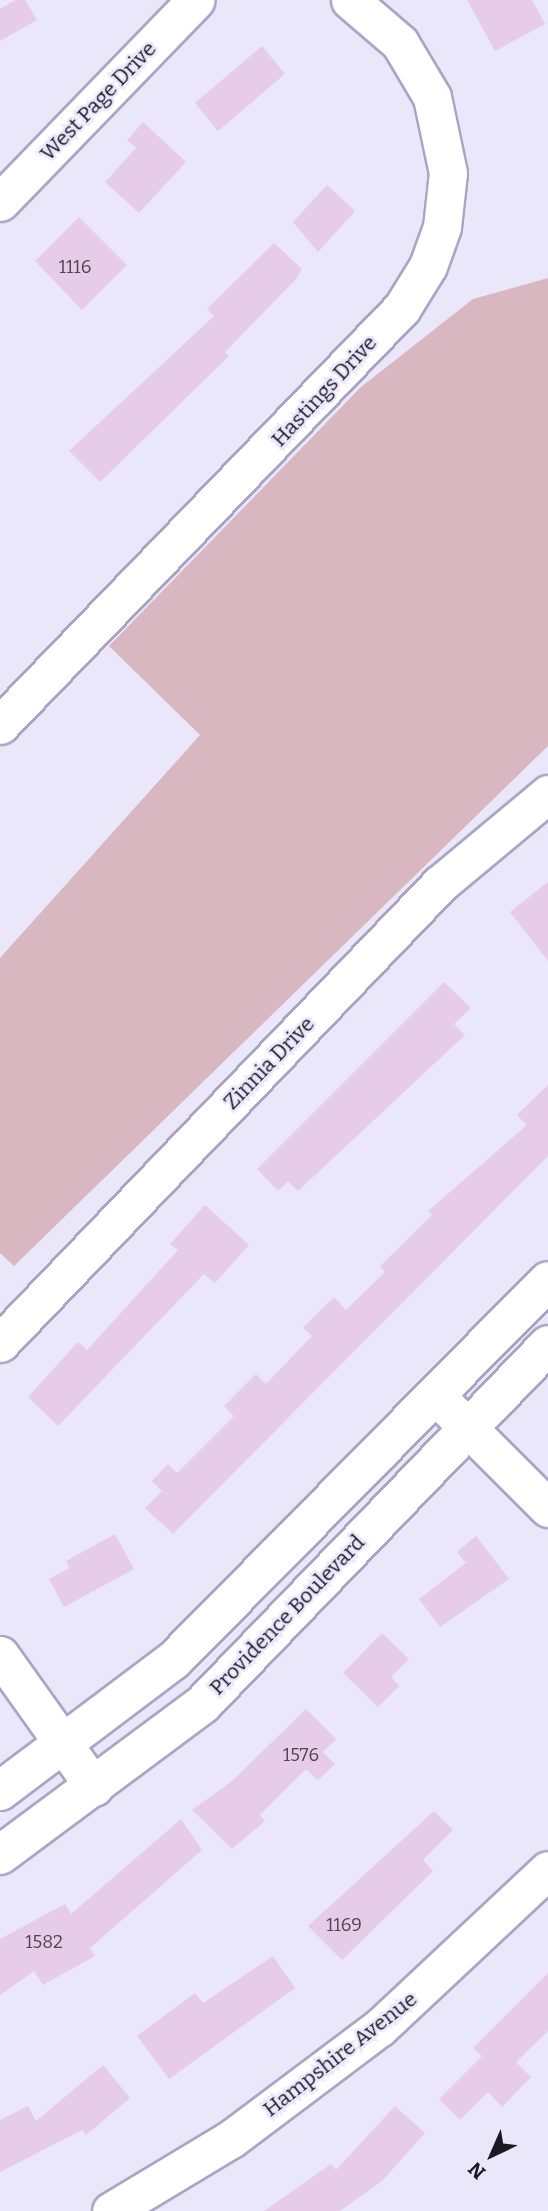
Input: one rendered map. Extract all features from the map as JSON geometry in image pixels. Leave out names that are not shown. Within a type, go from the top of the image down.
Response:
[{"type":"main road","points":[[0,1791],[174,1660],[548,1281]]},
{"type":"main road","name":"Providence Boulevard","points":[[0,1855],[202,1704],[548,1345]]},
{"type":"street","name":"West Page Drive","points":[[1,201],[195,0]]},
{"type":"street","name":"Hastings Drive","points":[[0,725],[402,308],[428,266],[443,227],[448,173],[432,97],[400,43],[350,0]]},
{"type":"street","name":"Zinnia Drive","points":[[0,1343],[440,884],[548,794]]},
{"type":"street","points":[[435,1395],[548,1508]]},
{"type":"street","points":[[0,1655],[65,1743],[93,1787]]},
{"type":"street","name":"Hampshire Avenue","points":[[111,2211],[231,2139],[379,2028],[548,1870]]},
{"type":"shaded area","points":[[548,278],[548,746],[14,1266],[0,1253],[0,958],[200,735],[109,646],[361,387],[473,299]]},
{"type":"building","points":[[15,0],[25,0],[37,20],[0,41],[0,9]]},
{"type":"building","points":[[467,0],[532,0],[545,24],[495,51]]},
{"type":"building","points":[[262,46],[285,74],[218,131],[195,103]]},
{"type":"building","points":[[143,122],[186,162],[139,213],[105,182],[136,148],[127,140]]},
{"type":"building","points":[[327,185],[355,211],[318,252],[293,222]]},
{"type":"building","points":[[79,217],[127,265],[82,310],[35,261]]},
{"type":"building","points":[[274,243],[302,269],[295,280],[225,352],[229,356],[100,482],[69,451],[214,316],[207,309]]},
{"type":"building","points":[[548,882],[548,961],[510,912]]},
{"type":"building","points":[[444,982],[471,1008],[454,1024],[465,1035],[298,1191],[288,1181],[278,1191],[257,1169]]},
{"type":"building","points":[[548,1085],[548,1156],[173,1534],[145,1508],[162,1491],[152,1481],[168,1464],[177,1473],[234,1416],[224,1406],[256,1374],[266,1384],[312,1336],[303,1328],[334,1297],[346,1310],[385,1272],[380,1266],[432,1215],[428,1211],[527,1125],[517,1115]]},
{"type":"building","points":[[205,1205],[249,1245],[215,1283],[204,1274],[58,1426],[28,1397],[78,1342],[87,1350],[178,1250],[170,1244]]},
{"type":"building","points":[[115,1534],[134,1569],[64,1607],[49,1579],[69,1568],[66,1561]]},
{"type":"building","points":[[476,1536],[509,1579],[440,1627],[419,1599],[466,1563],[457,1552]]},
{"type":"building","points":[[382,1633],[409,1659],[391,1677],[399,1686],[378,1707],[343,1673]]},
{"type":"building","points":[[306,1709],[336,1739],[323,1752],[335,1764],[318,1780],[306,1769],[260,1815],[265,1821],[232,1849],[192,1810],[232,1781]]},
{"type":"building","points":[[434,1811],[453,1830],[423,1860],[433,1871],[342,1960],[308,1926]]},
{"type":"building","points":[[181,1819],[202,1850],[90,1948],[95,1956],[43,1985],[34,1971],[0,1995],[0,1939],[65,1904],[71,1914]]},
{"type":"building","points":[[273,1956],[295,1988],[169,2079],[137,2036],[195,1993],[203,2003]]},
{"type":"building","points":[[548,1973],[548,2031],[516,2062],[531,2077],[502,2107],[488,2092],[460,2120],[439,2099],[482,2056],[473,2048]]},
{"type":"building","points":[[103,2065],[130,2098],[86,2135],[82,2130],[0,2172],[0,2120],[28,2106],[36,2121]]},
{"type":"building","points":[[395,2106],[425,2133],[382,2181],[340,2211],[264,2211],[331,2164],[336,2170]]}]
